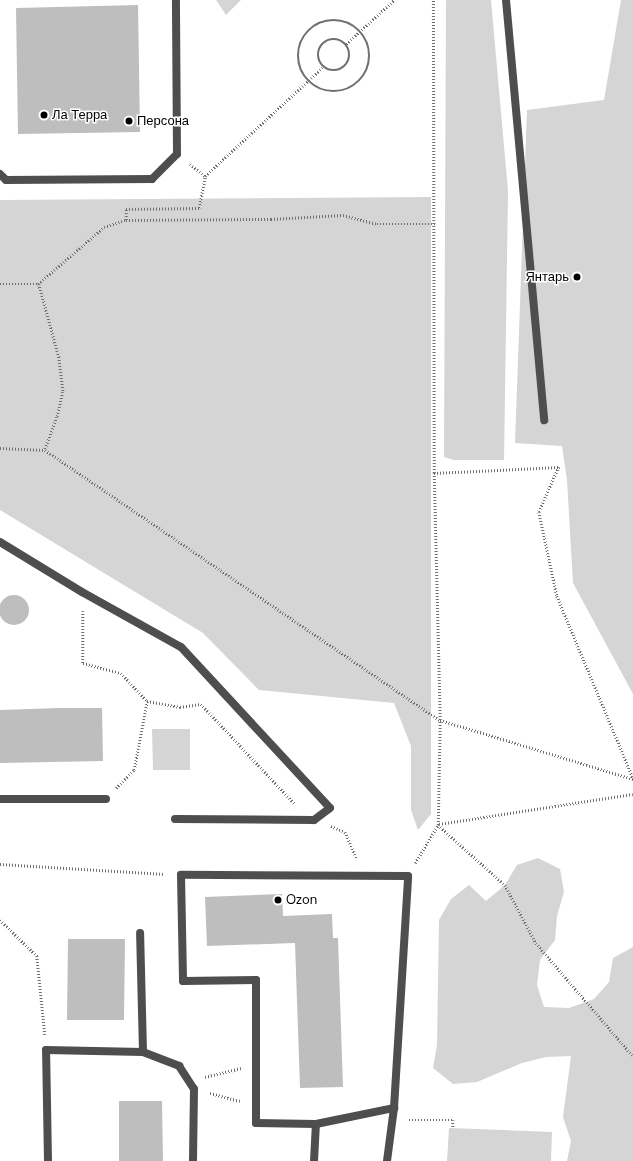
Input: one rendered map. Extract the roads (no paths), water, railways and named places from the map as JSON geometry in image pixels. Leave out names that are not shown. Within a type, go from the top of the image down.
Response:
[{"type":"lane","points":[[0,174],[6,180],[152,179],[176,154],[176,0]]},
{"type":"lane","points":[[506,0],[544,420]]},
{"type":"lane","points":[[0,542],[82,592],[181,646],[330,808],[314,820],[175,819]]},
{"type":"lane","points":[[0,799],[106,799]]},
{"type":"lane","points":[[388,1161],[394,1108],[408,876],[181,874],[182,981],[256,980],[256,1123],[316,1124],[394,1108]]},
{"type":"lane","points":[[140,933],[143,1052]]},
{"type":"lane","points":[[48,1161],[46,1050],[143,1052],[179,1066],[194,1089],[193,1161]]},
{"type":"lane","points":[[314,1161],[316,1124]]},
{"type":"place","name":"Ла Терра","points":[[44,115]]},
{"type":"place","name":"Персона","points":[[129,121]]},
{"type":"place","name":"Янтарь","points":[[577,277]]},
{"type":"place","name":"Ozon","points":[[278,900]]}]
